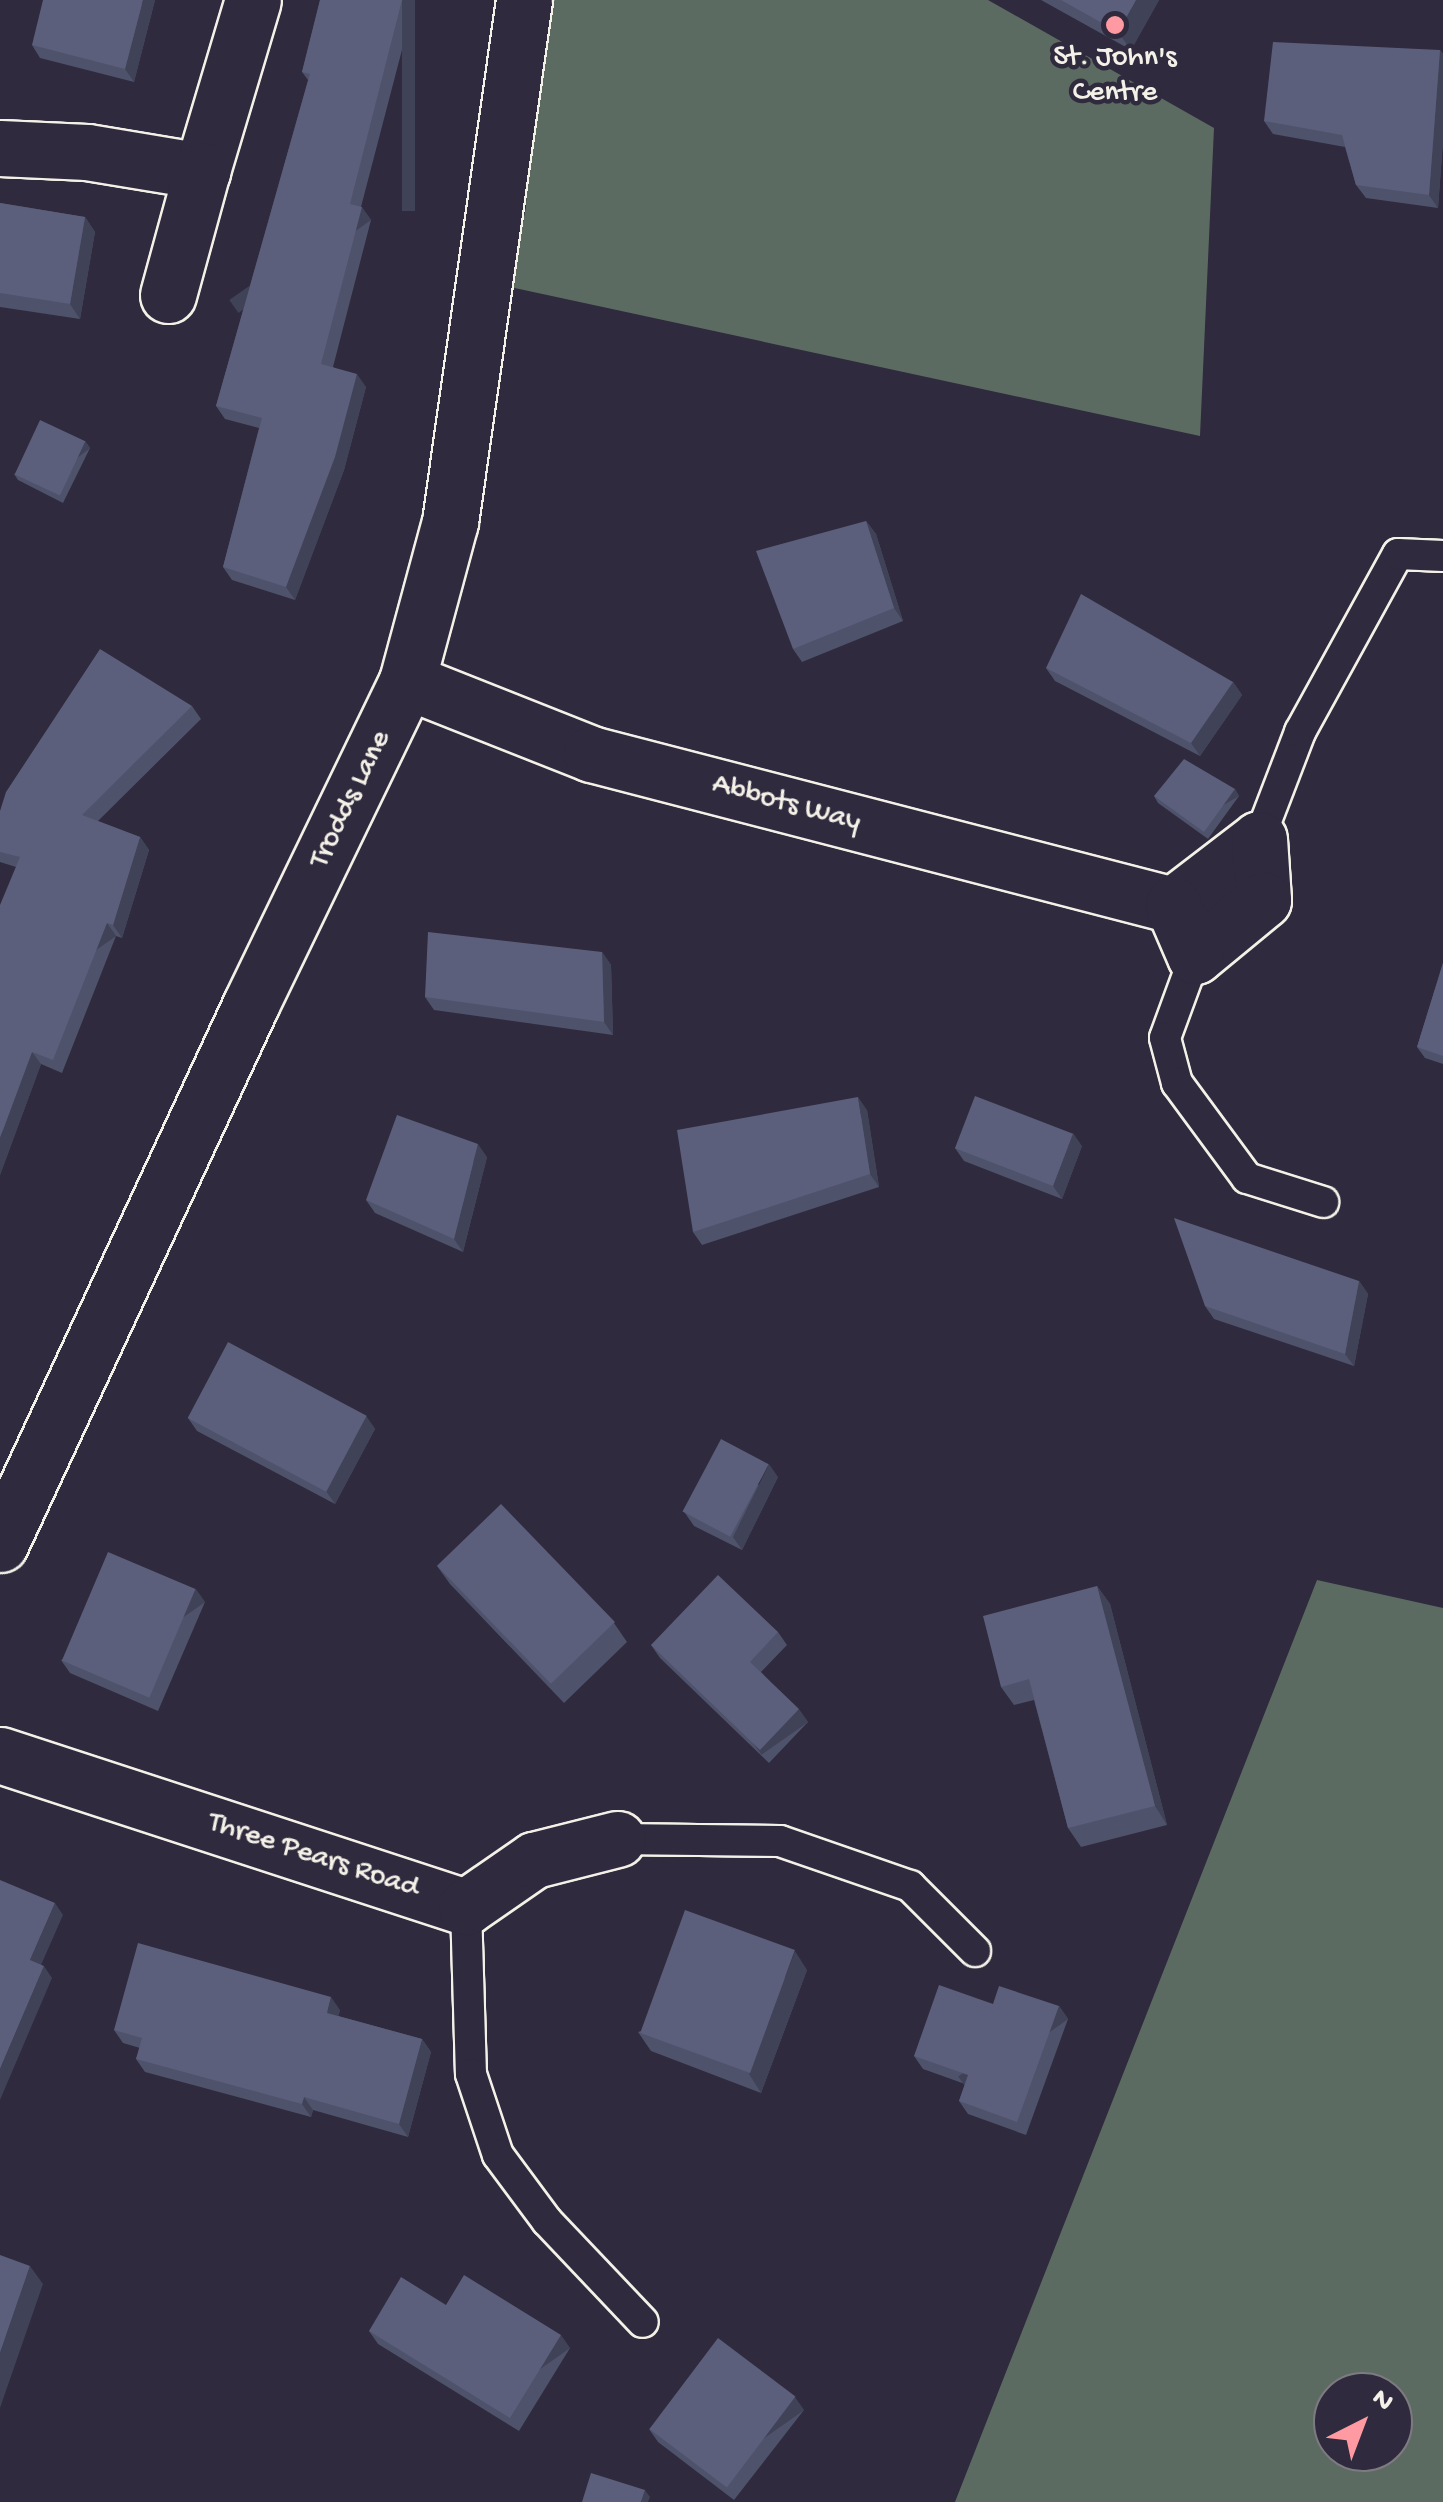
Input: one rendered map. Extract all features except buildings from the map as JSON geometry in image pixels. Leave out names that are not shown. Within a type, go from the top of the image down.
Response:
[{"type":"street","points":[[168,295],[253,0]]},
{"type":"street","name":"Trodds Lane","points":[[0,1544],[407,681],[450,522],[524,0]]},
{"type":"street","points":[[0,148],[87,152],[202,171]]},
{"type":"street","name":"Abbots Way","points":[[407,681],[592,754],[1173,905]]},
{"type":"street","points":[[1260,839],[1263,900],[1195,956],[1173,905],[1260,839]]},
{"type":"street","name":"Three Pears Road","points":[[0,1754],[466,1907]]},
{"type":"street","points":[[466,1907],[534,1860],[617,1839]]},
{"type":"lane","points":[[1260,839],[1300,732],[1398,554],[1443,556]]},
{"type":"lane","points":[[1195,956],[1164,1038],[1176,1083],[1248,1178],[1322,1202]]},
{"type":"lane","points":[[617,1839],[780,1841],[910,1886],[975,1951]]},
{"type":"lane","points":[[466,1907],[471,2074],[498,2154],[547,2221],[643,2322]]},
{"type":"green space","points":[[546,0],[988,0],[1214,128],[1200,436],[510,287],[526,207],[528,152]]},
{"type":"green space","points":[[1317,1580],[1443,1608],[1443,2502],[955,2502]]},
{"type":"place","name":"St. John's Centre","points":[[1115,25]]}]
